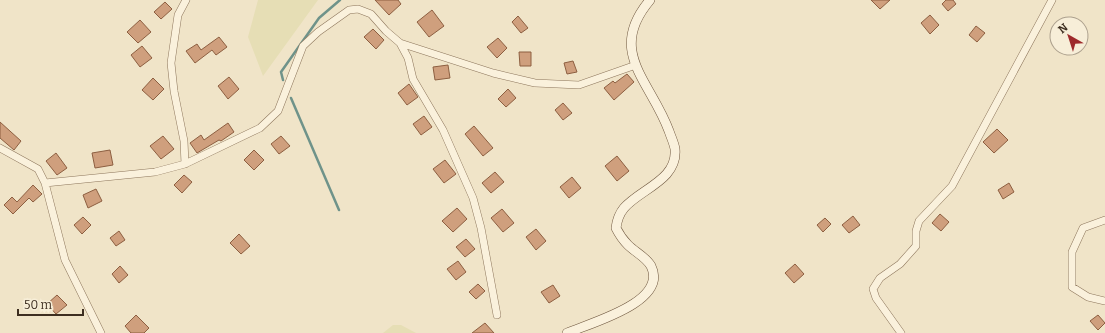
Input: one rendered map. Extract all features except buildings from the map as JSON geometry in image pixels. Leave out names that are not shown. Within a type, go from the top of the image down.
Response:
[{"type":"main road","points":[[567,333],[620,311],[638,300],[651,288],[654,274],[650,264],[628,246],[616,228],[618,218],[624,208],[654,185],[669,171],[674,159],[675,148],[664,116],[636,65],[630,48],[631,35],[638,15],[650,0]]},
{"type":"street","points":[[185,164],[184,141],[174,91],[171,63],[178,16],[186,0]]},
{"type":"street","points":[[901,333],[876,298],[873,289],[875,284],[900,264],[916,246],[916,231],[919,221],[952,186],[1052,0]]},
{"type":"street","points":[[45,183],[155,172],[185,164],[260,128],[278,110],[304,46],[318,32],[349,10],[358,9],[371,14],[386,31],[400,43],[408,58],[413,79],[443,130],[473,198],[481,228],[497,315]]},
{"type":"street","points":[[400,43],[493,73],[535,83],[579,85],[636,65]]},
{"type":"street","points":[[0,148],[38,169],[45,183],[65,260],[101,333]]},
{"type":"street","points":[[1105,220],[1083,228],[1072,252],[1072,287],[1088,297],[1105,301]]},
{"type":"shaded area","points":[[258,0],[318,0],[263,76],[248,37]]},
{"type":"shaded area","points":[[393,325],[401,325],[416,333],[383,333]]},
{"type":"waterway","points":[[283,80],[281,72],[319,18],[340,0]]},
{"type":"waterway","points":[[291,98],[339,210]]}]
